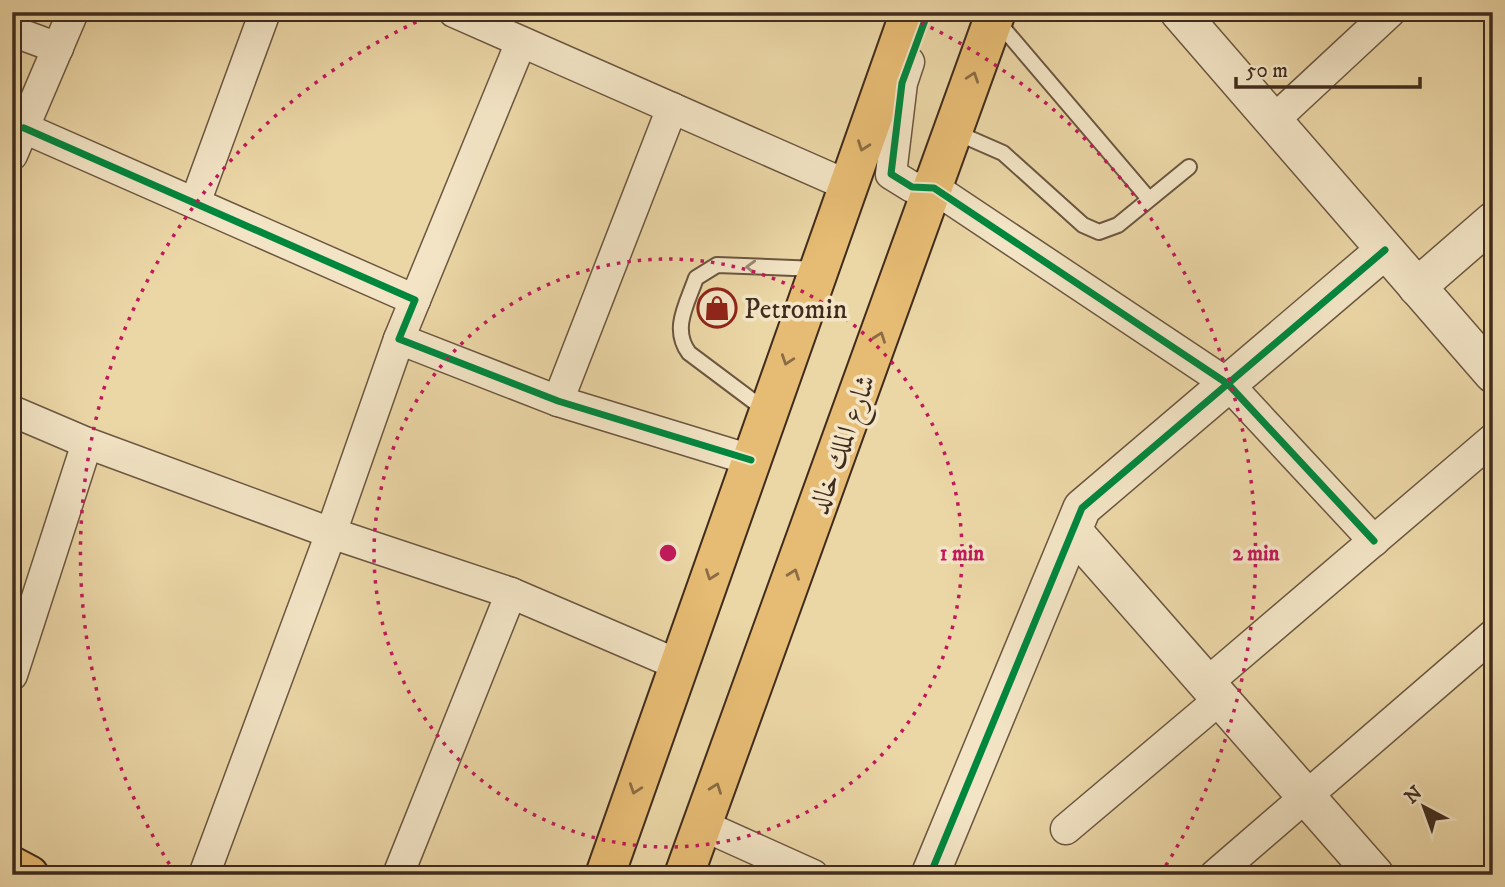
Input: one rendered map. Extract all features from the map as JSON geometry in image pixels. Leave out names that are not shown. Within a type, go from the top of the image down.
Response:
[{"type":"main road","points":[[605,875],[910,12]]},
{"type":"main road","name":"شارع الملك خالد","points":[[684,875],[995,15]]},
{"type":"main road","points":[[12,866],[29,875]]},
{"type":"street","points":[[12,155],[73,12]]},
{"type":"street","points":[[195,203],[265,12]]},
{"type":"street","points":[[454,12],[849,186]]},
{"type":"street","points":[[928,12],[902,83],[891,174],[912,187],[934,188],[1228,384],[1374,541]]},
{"type":"street","points":[[1275,119],[1390,12]]},
{"type":"street","points":[[1191,18],[1385,250],[1493,374]]},
{"type":"street","points":[[12,31],[58,48]]},
{"type":"street","points":[[204,875],[331,533],[399,339],[521,42]]},
{"type":"street","points":[[558,401],[672,108]]},
{"type":"street","points":[[24,128],[415,300]]},
{"type":"street","points":[[1417,287],[1493,221]]},
{"type":"street","points":[[930,875],[1082,508],[1385,250]]},
{"type":"street","points":[[399,339],[558,401],[751,460]]},
{"type":"street","points":[[12,411],[87,443],[331,533],[511,593],[679,665]]},
{"type":"street","points":[[1066,829],[1374,541],[1493,439]]},
{"type":"street","points":[[12,675],[87,443]]},
{"type":"street","points":[[1073,531],[1375,875]]},
{"type":"street","points":[[398,875],[511,593]]},
{"type":"street","points":[[1215,875],[1493,635]]},
{"type":"street","points":[[702,825],[813,875]]},
{"type":"lane","points":[[995,15],[1149,200]]},
{"type":"lane","points":[[954,132],[1003,153],[1083,225],[1099,232],[1118,225],[1189,167]]},
{"type":"lane","points":[[768,412],[689,353],[682,343],[678,330],[696,278],[717,265],[819,269]]},
{"type":"cycle path","points":[[928,12],[902,83],[891,174],[912,187],[934,188],[1228,384],[1374,541]]},
{"type":"cycle path","points":[[24,128],[415,300],[399,339],[558,401],[751,460]]},
{"type":"cycle path","points":[[930,875],[1082,508],[1385,250]]},
{"type":"place","name":"Petromin","points":[[717,308]]}]
